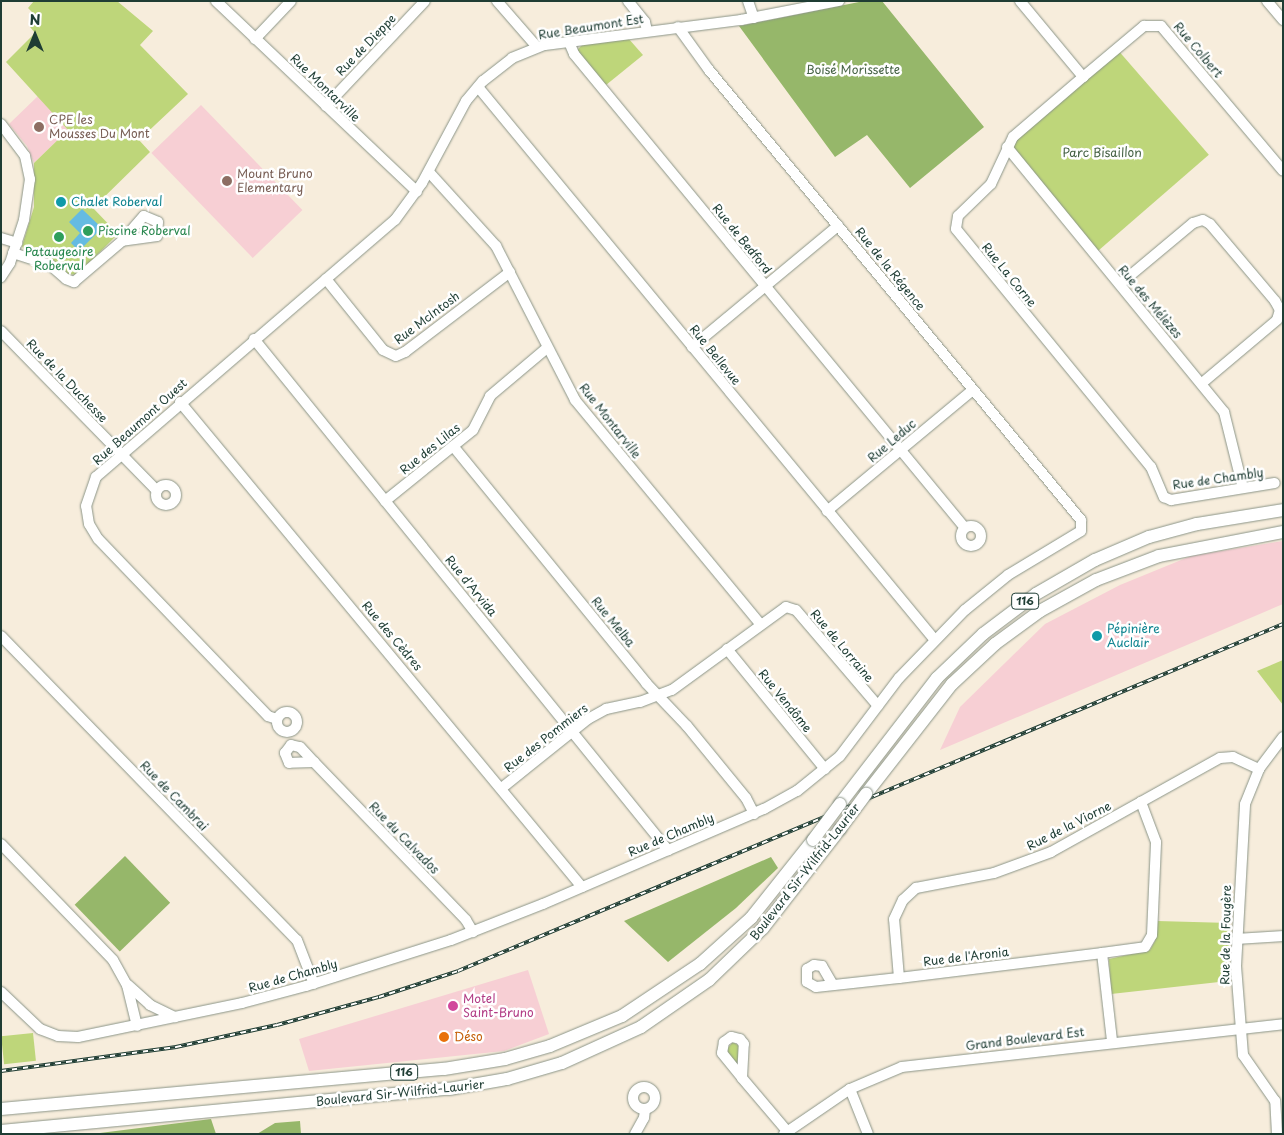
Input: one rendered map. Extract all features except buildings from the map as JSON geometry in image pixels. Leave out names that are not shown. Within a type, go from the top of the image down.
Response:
[{"type":"main road","name":"Boulevard Sir-Wilfrid-Laurier","points":[[1,1109],[454,1068],[550,1046],[622,1016],[700,964],[750,918],[813,840],[937,678],[983,634],[1036,594],[1095,560],[1149,538],[1197,524],[1283,510]]},
{"type":"main road","name":"Boulevard Sir-Wilfrid-Laurier","points":[[1,1131],[460,1088],[513,1078],[562,1064],[641,1027],[709,980],[770,919],[952,684],[995,644],[1040,611],[1089,584],[1145,561],[1202,545],[1283,532]]},
{"type":"street","name":"Rue Montarville","points":[[216,1],[417,192]]},
{"type":"street","points":[[255,39],[290,1]]},
{"type":"street","name":"Rue de Dieppe","points":[[326,106],[425,1]]},
{"type":"street","points":[[497,1],[537,47]]},
{"type":"street","points":[[628,1],[645,22],[647,31]]},
{"type":"street","points":[[748,1],[754,18]]},
{"type":"street","name":"Rue Beaumont Est","points":[[417,192],[457,115],[478,86],[506,63],[537,47],[754,18],[839,1]]},
{"type":"street","points":[[1020,1],[1083,77]]},
{"type":"street","points":[[1267,1],[1283,20]]},
{"type":"street","name":"Rue Colbert","points":[[1083,77],[1144,26],[1159,25],[1283,171]]},
{"type":"street","name":"Rue de la Régence","points":[[678,27],[684,39],[1083,526]]},
{"type":"street","name":"Rue de Bedford","points":[[569,42],[574,54],[965,528]]},
{"type":"street","name":"Rue La Corne","points":[[1083,77],[1013,138],[1007,147],[991,184],[958,216],[956,229],[1152,467],[1165,497]]},
{"type":"street","name":"Rue Bellevue","points":[[478,86],[934,639]]},
{"type":"street","points":[[1,124],[22,150],[29,167],[28,202],[17,243],[1,277]]},
{"type":"street","name":"Rue des Mélèzes","points":[[1007,147],[1227,418],[1243,488]]},
{"type":"street","name":"Rue Montarville","points":[[429,172],[489,236],[510,272],[547,348],[576,400],[760,624]]},
{"type":"street","name":"Rue Beaumont Ouest","points":[[277,719],[268,716],[93,532],[86,511],[90,489],[100,473],[180,402],[391,224],[417,192]]},
{"type":"street","points":[[1120,284],[1193,223],[1203,220],[1210,224],[1275,301],[1280,310],[1277,320],[1201,384]]},
{"type":"street","points":[[692,346],[838,226]]},
{"type":"street","points":[[1,238],[17,243]]},
{"type":"street","points":[[13,253],[50,265],[66,279],[74,282],[122,241]]},
{"type":"street","name":"Rue McIntosh","points":[[326,279],[385,352],[396,356],[406,352],[510,272]]},
{"type":"street","name":"Rue de la Duchesse","points":[[1,331],[157,491]]},
{"type":"street","name":"Rue d'Arvida","points":[[254,339],[668,850]]},
{"type":"street","name":"Rue des Lilas","points":[[385,501],[474,428],[490,396],[547,348]]},
{"type":"street","name":"Rue Leduc","points":[[827,511],[973,390]]},
{"type":"street","name":"Rue des Cèdres","points":[[180,402],[503,787],[582,886]]},
{"type":"street","name":"Rue Melba","points":[[453,446],[658,695],[746,798],[754,814]]},
{"type":"street","name":"Rue de Chambly","points":[[1165,497],[1171,500],[1275,483]]},
{"type":"street","name":"Rue de Chambly","points":[[1,992],[32,1023],[54,1035],[78,1037],[176,1017],[314,984],[472,932],[754,814],[784,799],[825,769],[851,742],[878,706],[934,639],[998,583],[1078,534],[1083,526]]},
{"type":"street","name":"Rue de Lorraine","points":[[760,624],[782,608],[794,609],[878,706]]},
{"type":"street","name":"Rue des Pommiers","points":[[503,787],[572,730],[606,709],[672,690],[760,624]]},
{"type":"street","name":"Rue de Cambrai","points":[[1,636],[297,940],[314,984]]},
{"type":"street","name":"Rue Vendôme","points":[[727,649],[825,769]]},
{"type":"street","name":"Rue de la Fougère","points":[[1277,1134],[1275,1100],[1244,1060],[1236,983],[1242,821],[1248,796],[1259,769],[1283,737]]},
{"type":"street","name":"Rue de la Viorne","points":[[899,978],[894,920],[900,903],[912,891],[928,884],[978,876],[1028,862],[1065,845],[1223,757],[1233,757],[1259,769]]},
{"type":"street","name":"Rue du Calvados","points":[[314,762],[466,920],[472,932]]},
{"type":"street","name":"Rue de l'Aronia","points":[[834,985],[1142,948],[1152,938],[1156,839],[1141,802]]},
{"type":"street","points":[[1,844],[109,954],[127,984],[150,1005],[176,1017]]},
{"type":"street","points":[[1237,939],[1283,936]]},
{"type":"street","points":[[1102,953],[1112,1041]]},
{"type":"street","points":[[127,984],[137,1026]]},
{"type":"street","name":"Grand Boulevard Est","points":[[785,1133],[850,1089],[884,1073],[913,1065],[1112,1041],[1283,1024]]},
{"type":"street","points":[[742,1078],[785,1133]]},
{"type":"street","points":[[850,1089],[868,1134]]},
{"type":"street","points":[[635,1134],[644,1118],[645,1110]]},
{"type":"shaded area","name":"CPE les Mousses Du Mont","points":[[38,96],[68,130],[34,163],[27,146],[9,124]]},
{"type":"shaded area","name":"Mount Bruno Elementary","points":[[201,105],[302,210],[253,258],[151,153]]},
{"type":"shaded area","points":[[1283,541],[1283,604],[940,750],[960,707],[1045,624],[1120,585],[1191,556]]},
{"type":"shaded area","points":[[528,970],[549,1034],[504,1051],[309,1071],[299,1039]]},
{"type":"green space","points":[[34,1],[117,1],[153,31],[140,45],[188,94],[139,140],[150,152],[93,208],[118,234],[77,275],[68,274],[50,259],[25,252],[22,246],[34,207],[34,163],[68,130],[6,62],[35,33],[30,27],[38,18],[28,8]]},
{"type":"green space","name":"Boisé Morissette","points":[[864,1],[882,1],[984,127],[910,188],[867,135],[835,157],[739,26]]},
{"type":"green space","points":[[628,38],[643,55],[606,85],[577,50],[582,45]]},
{"type":"green space","name":"Parc Bisaillon","points":[[1117,49],[1209,155],[1098,251],[1006,145]]},
{"type":"green space","points":[[1283,660],[1283,705],[1257,671]]},
{"type":"green space","points":[[125,856],[170,903],[120,951],[75,905]]},
{"type":"green space","points":[[771,857],[778,868],[736,908],[668,962],[624,921]]},
{"type":"green space","points":[[1157,921],[1230,923],[1228,981],[1111,994],[1109,959],[1150,950],[1155,941]]},
{"type":"green space","points":[[33,1033],[36,1061],[4,1064],[1,1036]]},
{"type":"green space","points":[[733,1042],[739,1046],[737,1067],[726,1050]]},
{"type":"green space","points":[[211,1119],[216,1134],[92,1134]]},
{"type":"green space","points":[[300,1121],[301,1134],[257,1134],[275,1123]]},
{"type":"water","name":"Piscine Roberval","points":[[82,209],[102,228],[79,251],[71,243],[80,233],[69,222]]},
{"type":"railway","points":[[1,1071],[176,1047],[277,1025],[379,997],[458,971],[1283,624]]},
{"type":"place","name":"CPE les Mousses Du Mont","points":[[39,127]]},
{"type":"place","name":"Mount Bruno Elementary","points":[[227,181]]},
{"type":"place","name":"Chalet Roberval","points":[[61,202]]},
{"type":"place","name":"Piscine Roberval","points":[[88,231]]},
{"type":"place","name":"Pataugeoire Roberval","points":[[59,237]]},
{"type":"place","name":"Pépinière Auclair","points":[[1097,636]]},
{"type":"place","name":"Motel Saint-Bruno","points":[[453,1006]]},
{"type":"place","name":"Déso","points":[[444,1037]]}]
